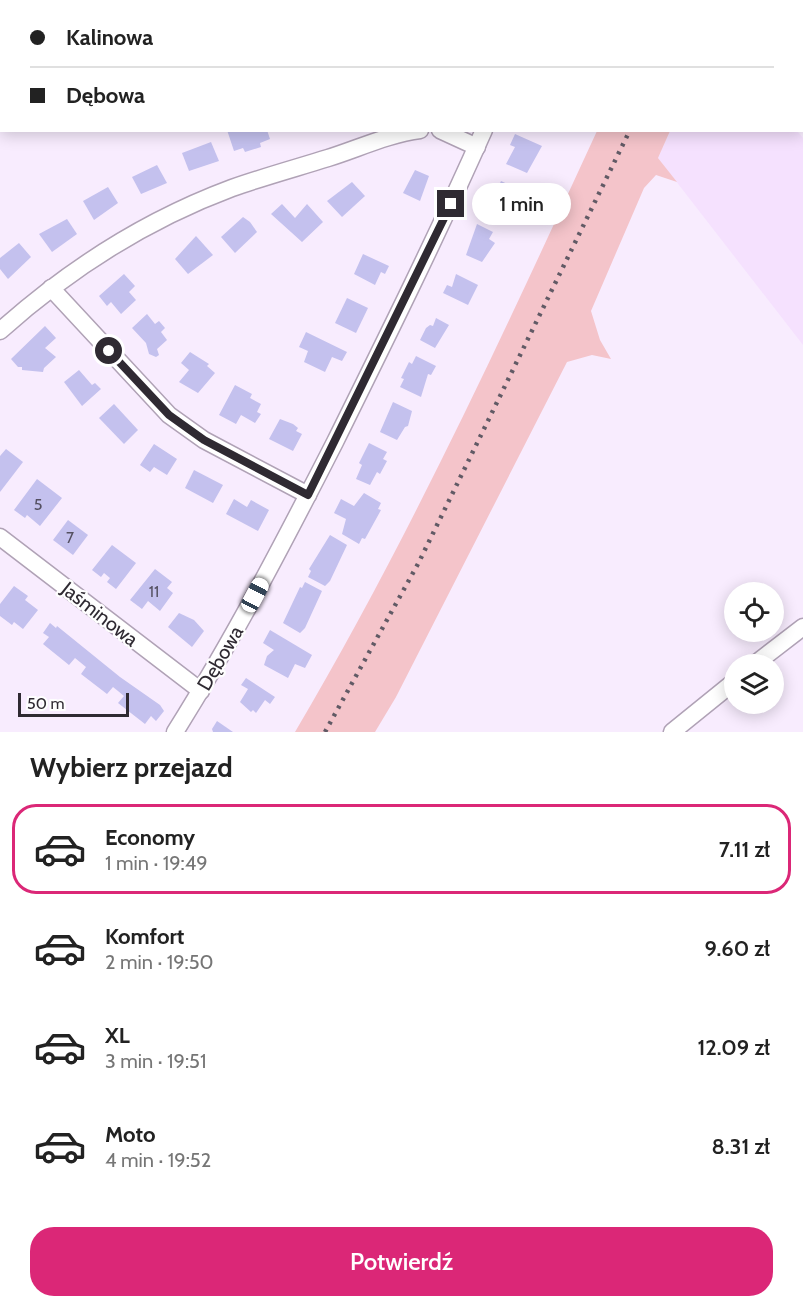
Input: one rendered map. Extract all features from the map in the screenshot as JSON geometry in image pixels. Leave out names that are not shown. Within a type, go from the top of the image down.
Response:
[{"type":"street","points":[[0,331],[51,288],[126,237],[187,207],[233,188],[414,132]]},
{"type":"street","points":[[444,132],[477,147]]},
{"type":"street","name":"Dębowa","points":[[175,732],[201,691],[308,495],[434,242],[483,132]]},
{"type":"street","points":[[51,288],[169,415],[204,440],[308,495]]},
{"type":"street","name":"Jaśminowa","points":[[0,537],[201,691]]},
{"type":"street","points":[[768,654],[803,627]]},
{"type":"street","points":[[672,732],[724,690]]},
{"type":"shaded area","points":[[597,132],[670,132],[658,158],[677,182],[656,175],[644,188],[591,311],[600,340],[611,359],[592,355],[567,362],[396,697],[375,732],[295,732],[416,511],[490,360]]},
{"type":"shaded area","points":[[670,132],[798,132],[803,138],[803,345],[658,158]]},
{"type":"building","points":[[228,132],[268,132],[270,139],[260,143],[261,147],[245,152],[243,148],[234,151]]},
{"type":"building","points":[[515,134],[542,146],[527,173],[506,164],[515,147],[510,145]]},
{"type":"building","points":[[211,142],[219,161],[189,171],[182,153]]},
{"type":"building","points":[[157,165],[167,183],[141,194],[132,177]]},
{"type":"building","points":[[415,170],[429,176],[420,201],[403,193]]},
{"type":"building","points":[[501,181],[522,191],[510,217],[482,207],[488,194],[494,197]]},
{"type":"building","points":[[352,182],[365,196],[342,217],[327,201]]},
{"type":"building","points":[[108,187],[118,203],[94,220],[83,201]]},
{"type":"building","points":[[282,204],[295,218],[307,204],[323,222],[302,242],[271,214]]},
{"type":"building","points":[[243,217],[257,232],[235,253],[221,237]]},
{"type":"building","points":[[67,219],[77,234],[52,252],[39,234]]},
{"type":"building","points":[[477,224],[493,232],[489,239],[495,243],[482,262],[466,255]]},
{"type":"building","points":[[196,236],[213,255],[188,274],[175,259]]},
{"type":"building","points":[[19,243],[31,257],[8,279],[0,269],[0,258]]},
{"type":"building","points":[[363,254],[389,266],[385,274],[381,272],[375,285],[354,274]]},
{"type":"building","points":[[124,274],[135,286],[129,292],[136,300],[121,314],[111,302],[107,306],[99,296]]},
{"type":"building","points":[[456,274],[478,285],[468,305],[443,293],[447,285],[452,287]]},
{"type":"building","points":[[347,298],[368,308],[356,333],[335,323]]},
{"type":"building","points":[[147,314],[155,324],[159,321],[165,328],[161,332],[167,340],[157,349],[159,355],[156,357],[149,354],[146,343],[132,328]]},
{"type":"building","points":[[436,318],[449,325],[435,348],[420,340],[426,328],[433,326]]},
{"type":"building","points":[[45,326],[56,338],[45,348],[56,357],[44,368],[43,372],[22,370],[22,367],[18,367],[11,359]]},
{"type":"building","points":[[306,332],[347,352],[342,361],[332,357],[325,372],[304,362],[308,351],[299,347]]},
{"type":"building","points":[[190,352],[209,364],[207,366],[215,373],[198,393],[179,382],[189,370],[181,363]]},
{"type":"building","points":[[416,356],[436,366],[431,375],[428,374],[421,397],[400,387],[404,379],[401,378],[409,362],[412,364]]},
{"type":"building","points":[[79,370],[92,385],[95,383],[101,389],[82,406],[64,382]]},
{"type":"building","points":[[235,385],[252,394],[250,398],[261,404],[257,412],[261,414],[255,423],[241,415],[236,424],[219,415]]},
{"type":"building","points":[[393,402],[412,411],[408,426],[397,440],[380,432]]},
{"type":"building","points":[[114,404],[138,430],[124,444],[99,418]]},
{"type":"building","points":[[280,419],[293,424],[298,428],[296,431],[302,434],[293,451],[269,439]]},
{"type":"building","points":[[369,443],[387,452],[383,459],[387,461],[380,474],[377,472],[370,485],[356,479],[362,465],[359,463]]},
{"type":"building","points":[[154,444],[177,459],[167,475],[154,467],[150,472],[140,465]]},
{"type":"building","points":[[6,449],[23,462],[0,492],[0,456]]},
{"type":"building","points":[[194,470],[223,485],[213,503],[185,488]]},
{"type":"building","points":[[37,479],[62,498],[40,526],[27,515],[25,518],[14,510]]},
{"type":"building","points":[[364,493],[381,503],[378,509],[381,510],[365,539],[362,538],[359,544],[342,534],[346,519],[334,513],[341,499],[354,506]]},
{"type":"building","points":[[234,499],[247,507],[251,500],[269,510],[258,531],[226,514]]},
{"type":"building","points":[[68,520],[88,535],[73,555],[53,540]]},
{"type":"building","points":[[330,535],[347,545],[330,581],[325,586],[308,577],[311,571],[309,569]]},
{"type":"building","points":[[112,545],[136,563],[116,589],[107,582],[110,578],[104,573],[101,577],[92,570]]},
{"type":"building","points":[[155,569],[172,582],[167,588],[173,593],[160,611],[148,601],[142,609],[130,600]]},
{"type":"building","points":[[305,582],[322,591],[305,628],[300,633],[283,623],[300,587],[302,588]]},
{"type":"building","points":[[14,586],[28,596],[25,600],[38,610],[23,629],[14,622],[12,625],[0,616],[0,604]]},
{"type":"building","points":[[179,613],[194,620],[204,631],[192,647],[168,627]]},
{"type":"building","points":[[50,623],[160,705],[164,711],[156,721],[151,716],[145,724],[118,703],[124,696],[113,687],[107,694],[81,674],[86,667],[75,658],[69,665],[43,644],[49,637],[43,633]]},
{"type":"building","points":[[270,630],[312,655],[305,668],[295,664],[288,678],[264,665],[267,656],[274,650],[263,643]]},
{"type":"building","points":[[246,678],[275,697],[270,704],[265,700],[256,713],[253,710],[251,712],[240,702],[248,689],[241,685]]},
{"type":"building","points":[[217,721],[233,732],[213,732],[212,729]]},
{"type":"railway","points":[[325,732],[419,562],[629,132]]},
{"type":"route","points":[[109,351],[169,415],[204,440],[308,495],[451,204]]}]
